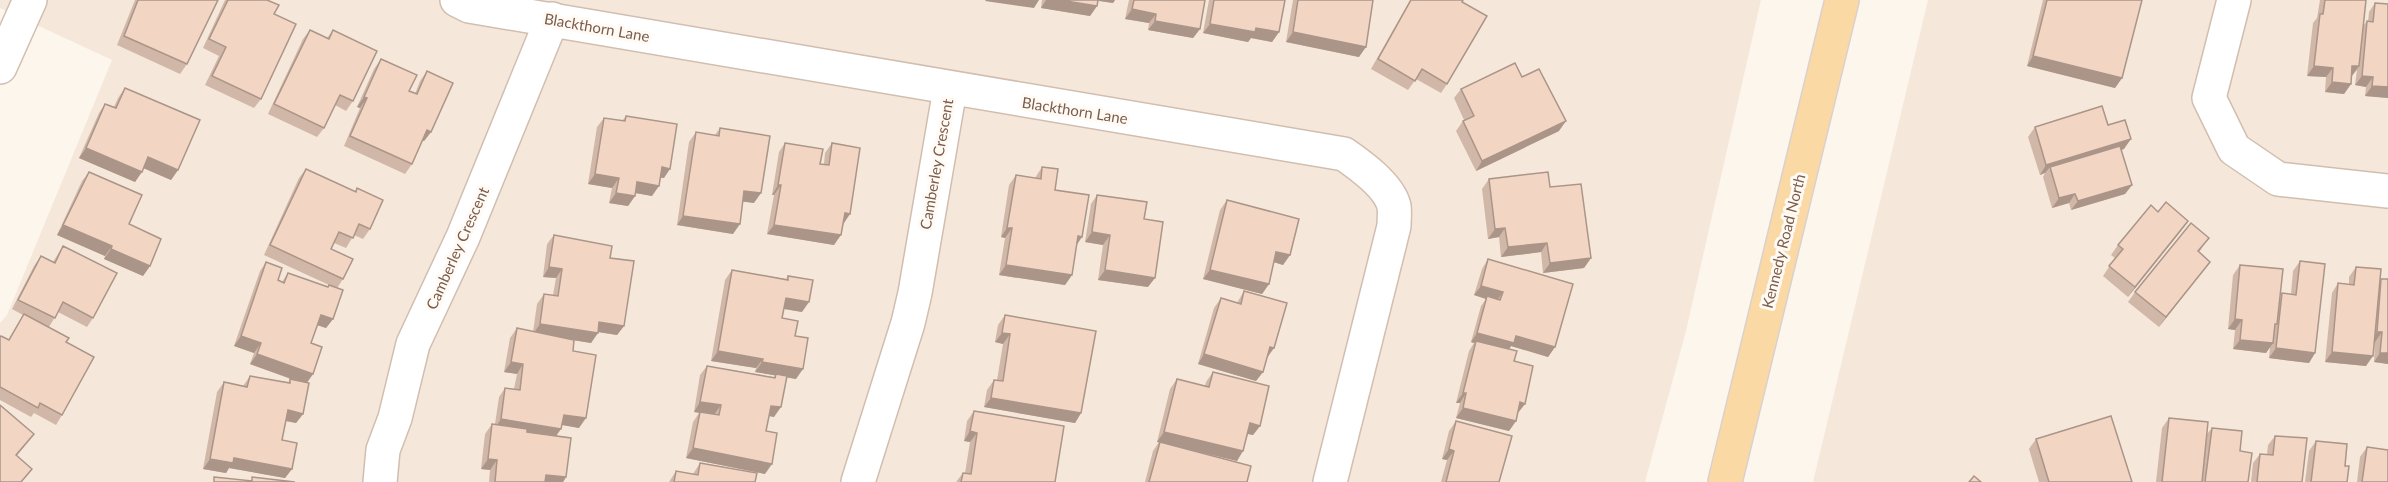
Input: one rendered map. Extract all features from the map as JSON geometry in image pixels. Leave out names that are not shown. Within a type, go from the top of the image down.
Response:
[{"type":"main road","name":"Kennedy Road North","points":[[1725,482],[1842,0]]},
{"type":"street","points":[[0,67],[30,0]]},
{"type":"street","name":"Blackthorn Lane","points":[[457,0],[469,6],[1344,154],[1364,167],[1386,192],[1394,206],[1394,226],[1330,482]]},
{"type":"street","points":[[2234,0],[2210,98],[2234,148],[2278,178],[2388,191]]},
{"type":"street","name":"Camberley Crescent","points":[[380,482],[383,450],[395,418],[413,344],[463,237],[552,19]]},
{"type":"street","name":"Camberley Crescent","points":[[858,482],[908,323],[950,89]]},
{"type":"shaded area","points":[[0,0],[1761,0],[1686,331],[1645,482],[0,482],[0,323],[7,315],[112,60],[0,8]]},
{"type":"shaded area","points":[[1928,0],[2388,0],[2388,482],[1813,482]]},
{"type":"building","points":[[138,0],[218,0],[187,64],[124,36]]},
{"type":"building","points":[[228,0],[267,0],[279,5],[274,14],[296,24],[261,99],[212,76],[226,47],[209,39]]},
{"type":"building","points":[[1060,0],[1098,0],[1097,6]]},
{"type":"building","points":[[1134,0],[1205,0],[1200,29],[1155,21],[1156,14],[1132,9]]},
{"type":"building","points":[[1214,0],[1285,0],[1279,32],[1256,28],[1255,32],[1210,24]]},
{"type":"building","points":[[1298,0],[1373,0],[1366,47],[1293,32]]},
{"type":"building","points":[[1411,0],[1463,0],[1462,2],[1487,16],[1447,84],[1422,69],[1415,81],[1378,59]]},
{"type":"building","points":[[2047,0],[2142,0],[2122,78],[2033,56]]},
{"type":"building","points":[[2325,0],[2366,0],[2359,66],[2352,66],[2351,84],[2332,82],[2333,68],[2314,66],[2320,14],[2323,14]]},
{"type":"building","points":[[2375,3],[2388,4],[2388,87],[2372,86],[2373,77],[2362,76],[2367,21],[2373,22]]},
{"type":"building","points":[[310,30],[329,39],[333,30],[377,51],[353,101],[340,95],[324,128],[274,104]]},
{"type":"building","points":[[381,59],[417,75],[409,91],[417,94],[427,71],[453,83],[431,132],[427,130],[412,164],[350,136]]},
{"type":"building","points":[[1515,63],[1522,77],[1539,69],[1566,121],[1482,161],[1463,121],[1474,116],[1461,89]]},
{"type":"building","points":[[125,88],[200,120],[178,170],[148,157],[142,172],[86,148],[105,104],[116,108]]},
{"type":"building","points":[[2102,106],[2108,125],[2125,120],[2131,139],[2046,165],[2035,127]]},
{"type":"building","points":[[626,116],[677,124],[670,169],[662,167],[659,186],[637,182],[635,196],[616,193],[619,178],[595,174],[604,118],[625,121]]},
{"type":"building","points":[[720,128],[770,136],[761,193],[744,191],[740,224],[683,216],[696,132],[719,136]]},
{"type":"building","points":[[785,143],[823,149],[820,164],[829,165],[832,143],[860,148],[850,214],[845,213],[841,235],[774,225]]},
{"type":"building","points":[[2120,146],[2132,185],[2078,201],[2075,194],[2059,198],[2050,167]]},
{"type":"building","points":[[1042,167],[1058,169],[1055,190],[1089,195],[1082,237],[1078,236],[1072,275],[1006,265],[1012,228],[1007,228],[1016,175],[1041,179]]},
{"type":"building","points":[[306,169],[356,192],[357,188],[383,200],[370,229],[359,224],[353,238],[339,232],[331,249],[353,259],[343,279],[270,245]]},
{"type":"building","points":[[89,172],[142,195],[129,224],[161,239],[150,266],[111,249],[112,246],[63,225]]},
{"type":"building","points":[[1548,172],[1550,187],[1581,184],[1591,258],[1550,263],[1547,243],[1508,247],[1505,228],[1495,229],[1489,179]]},
{"type":"building","points":[[1097,195],[1147,202],[1144,219],[1163,222],[1155,278],[1105,270],[1110,235],[1092,232]]},
{"type":"building","points":[[1227,200],[1299,219],[1290,255],[1276,252],[1269,284],[1210,270]]},
{"type":"building","points":[[2166,202],[2188,221],[2135,287],[2109,266],[2123,249],[2118,245],[2151,205],[2158,212]]},
{"type":"building","points":[[2191,223],[2209,238],[2198,251],[2210,262],[2166,317],[2135,292]]},
{"type":"building","points":[[554,235],[612,246],[610,258],[634,261],[624,326],[599,322],[598,333],[540,324],[544,294],[558,296],[562,269],[549,267]]},
{"type":"building","points":[[63,246],[117,273],[93,318],[63,302],[55,318],[18,300],[41,256],[55,263]]},
{"type":"building","points":[[1488,259],[1573,284],[1555,347],[1516,336],[1514,343],[1477,333],[1487,296],[1500,300],[1503,292],[1481,286]]},
{"type":"building","points":[[2300,261],[2325,264],[2315,353],[2276,348],[2282,293],[2296,295]]},
{"type":"building","points":[[266,262],[282,268],[278,280],[284,283],[288,273],[343,290],[333,319],[321,315],[311,343],[322,347],[313,374],[257,354],[261,343],[241,336]]},
{"type":"building","points":[[2240,265],[2283,269],[2273,343],[2240,340],[2242,320],[2235,319]]},
{"type":"building","points":[[2356,267],[2381,269],[2373,356],[2332,352],[2338,283],[2354,285]]},
{"type":"building","points":[[732,270],[788,280],[788,276],[813,280],[809,302],[786,298],[782,318],[798,321],[795,336],[808,338],[803,369],[718,351]]},
{"type":"building","points":[[2381,279],[2388,279],[2388,353],[2380,353],[2382,332],[2377,332]]},
{"type":"building","points":[[1244,291],[1287,303],[1274,348],[1270,347],[1263,372],[1204,354],[1221,298],[1241,304]]},
{"type":"building","points":[[24,314],[69,338],[66,342],[94,357],[62,415],[40,403],[38,408],[0,387],[0,337],[9,340]]},
{"type":"building","points":[[1005,315],[1096,331],[1081,413],[991,398],[994,380],[1003,381],[1010,334],[1002,333]]},
{"type":"building","points":[[517,328],[574,340],[573,351],[596,355],[586,418],[564,415],[561,429],[501,419],[505,388],[520,390],[523,364],[511,362]]},
{"type":"building","points":[[1476,341],[1517,351],[1514,361],[1533,366],[1525,404],[1520,402],[1516,421],[1463,408],[1466,393],[1463,393]]},
{"type":"building","points":[[707,366],[775,378],[776,374],[787,376],[781,407],[771,406],[766,431],[777,433],[772,464],[693,448],[700,412],[719,415],[721,405],[700,402]]},
{"type":"building","points":[[1213,372],[1269,386],[1260,426],[1250,423],[1243,451],[1164,432],[1177,379],[1209,387]]},
{"type":"building","points":[[250,376],[290,383],[290,379],[309,383],[303,414],[288,410],[282,440],[297,443],[292,469],[234,458],[233,463],[210,459],[224,382],[247,387]]},
{"type":"building","points":[[0,405],[34,434],[16,455],[32,469],[21,482],[0,482]]},
{"type":"building","points":[[974,411],[1064,426],[1055,482],[961,482],[963,473],[971,474],[977,433],[970,431]]},
{"type":"building","points":[[2111,416],[2132,482],[2049,482],[2036,439]]},
{"type":"building","points":[[2169,418],[2208,422],[2202,482],[2162,482]]},
{"type":"building","points":[[1456,421],[1512,436],[1499,482],[1446,482],[1454,451],[1449,449]]},
{"type":"building","points":[[492,424],[571,438],[566,477],[546,475],[545,482],[495,482],[497,460],[488,459]]},
{"type":"building","points":[[2212,428],[2242,431],[2240,451],[2252,453],[2248,482],[2205,482]]},
{"type":"building","points":[[2275,436],[2307,438],[2302,482],[2257,482],[2260,454],[2273,455]]},
{"type":"building","points":[[2316,441],[2347,444],[2345,466],[2349,466],[2347,482],[2311,482]]},
{"type":"building","points":[[1160,442],[1251,466],[1247,482],[1149,482]]},
{"type":"building","points":[[2367,447],[2388,450],[2388,482],[2362,482]]},
{"type":"building","points":[[700,463],[757,473],[755,482],[674,482],[676,471],[698,475]]},
{"type":"building","points":[[1974,476],[1981,482],[1969,482]]},
{"type":"building","points":[[214,477],[252,481],[252,477],[295,482],[214,482]]}]
